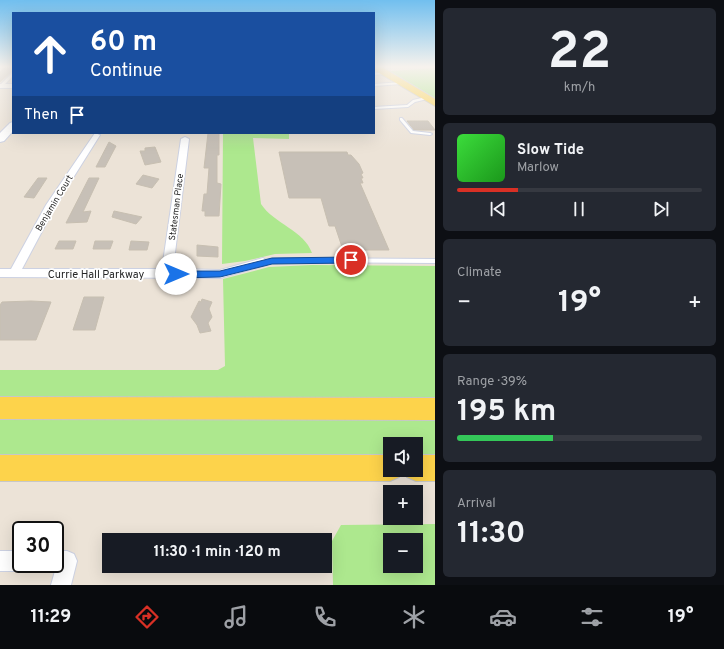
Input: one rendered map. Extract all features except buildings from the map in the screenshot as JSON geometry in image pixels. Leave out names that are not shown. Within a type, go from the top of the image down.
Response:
[{"type":"main road","points":[[418,93],[435,103]]},
{"type":"main road","points":[[0,408],[435,409]]},
{"type":"main road","points":[[0,468],[383,468]]},
{"type":"main road","points":[[423,468],[435,468]]},
{"type":"street","points":[[0,139],[12,127]]},
{"type":"street","name":"Benjamin Court","points":[[14,274],[51,205],[96,135]]},
{"type":"street","name":"Statesman Place","points":[[167,274],[185,139]]},
{"type":"street","name":"Currie Hall Parkway","points":[[0,274],[220,274],[263,262]]},
{"type":"street","points":[[0,561],[12,561]]},
{"type":"street","points":[[61,573],[61,585]]},
{"type":"lane","points":[[375,108],[408,106],[414,101],[426,98]]},
{"type":"lane","points":[[401,119],[412,132],[430,134]]},
{"type":"lane","points":[[263,262],[282,260],[435,261]]},
{"type":"green space","points":[[427,93],[435,93],[435,98]]},
{"type":"green space","points":[[223,134],[289,134],[289,139],[253,138],[261,204],[273,217],[302,238],[312,253],[275,254],[245,261],[222,264]]},
{"type":"green space","points":[[312,265],[435,266],[435,398],[0,398],[0,370],[218,370],[225,366],[223,279],[269,267]]},
{"type":"green space","points":[[0,418],[435,419],[435,455],[423,455],[423,437],[383,437],[383,455],[0,455]]},
{"type":"green space","points":[[435,524],[435,585],[333,585],[332,541],[341,525]]},
{"type":"route","points":[[176,274],[220,274],[263,262],[282,260],[351,260]]}]
